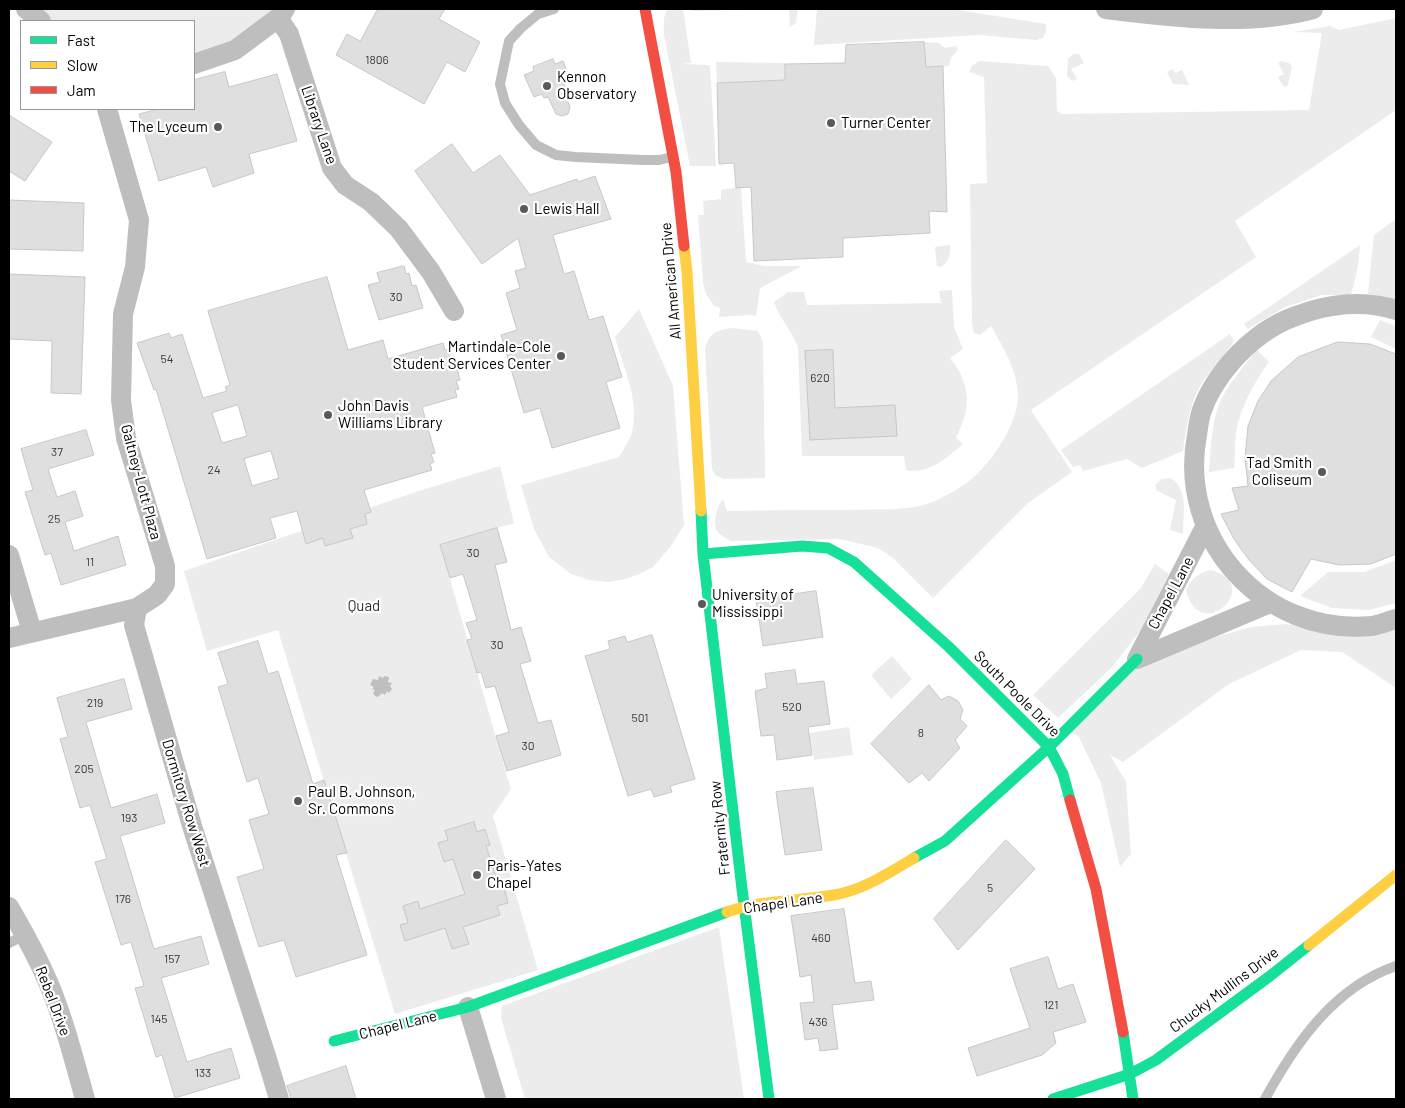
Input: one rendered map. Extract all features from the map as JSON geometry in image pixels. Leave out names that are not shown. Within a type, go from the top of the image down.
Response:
[{"type":"street","points":[[26,9],[40,20]]},
{"type":"street","name":"All American Drive","points":[[645,9],[674,157],[687,272],[703,554]]},
{"type":"street","points":[[1106,9],[1197,17],[1240,18],[1292,14],[1313,9]]},
{"type":"street","points":[[195,64],[235,50],[281,13]]},
{"type":"street","name":"Library Lane","points":[[281,13],[332,168],[345,185],[371,202],[399,228],[431,272],[454,311]]},
{"type":"street","name":"Galtney-Lott Plaza","points":[[107,110],[140,220],[135,267],[122,314],[122,408],[126,438],[165,566],[165,584],[157,595],[137,608]]},
{"type":"street","points":[[1396,310],[1358,304],[1319,307],[1282,321],[1249,343],[1220,374],[1201,413],[1193,455],[1196,496],[1205,526],[1221,556],[1243,582],[1270,603],[1302,618],[1336,626],[1372,626],[1396,618]]},
{"type":"street","name":"Chapel Lane","points":[[334,1041],[468,1007],[744,906],[836,895],[869,884],[944,841],[1049,747],[1137,659],[1205,526]]},
{"type":"street","name":"South Poole Drive","points":[[703,554],[802,546],[828,548],[854,562],[949,648],[1049,747],[1063,774],[1096,889],[1120,1012],[1133,1099]]},
{"type":"street","name":"Fraternity Row","points":[[703,554],[744,906],[769,1099]]},
{"type":"street","points":[[9,555],[32,632]]},
{"type":"street","name":"Chapel Lane","points":[[1137,659],[1270,603]]},
{"type":"street","points":[[9,638],[137,608]]},
{"type":"street","name":"Dormitory Row West","points":[[137,608],[134,625],[192,826],[267,1059],[278,1099]]},
{"type":"street","name":"Chucky Mullins Drive","points":[[1053,1099],[1130,1074],[1156,1060],[1262,982],[1396,874]]},
{"type":"street","name":"Rebel Drive","points":[[9,907],[17,939],[48,983],[68,1039],[85,1099]]},
{"type":"street","points":[[468,1007],[496,1099]]},
{"type":"lane","points":[[554,9],[538,14],[520,28],[509,41],[500,84],[505,103],[519,125],[536,145],[556,155],[576,158],[643,160],[659,160],[674,157]]},
{"type":"lane","points":[[1265,1099],[1282,1067],[1326,1011],[1358,984],[1396,966]]},
{"type":"green space","points":[[26,9],[285,9],[195,63],[195,20],[40,20]]},
{"type":"green space","points":[[669,9],[683,9],[691,63],[682,64],[710,65],[716,166],[690,166],[664,35],[664,17]]},
{"type":"green space","points":[[691,9],[789,9],[692,11]]},
{"type":"green space","points":[[789,9],[798,9],[796,23],[790,27]]},
{"type":"green space","points":[[817,9],[952,9],[1046,24],[1046,31],[1043,38],[1036,40],[979,35],[814,45]]},
{"type":"green space","points":[[1396,18],[1396,110],[1235,221],[1256,257],[1031,410],[1072,472],[1028,503],[933,598],[894,559],[878,548],[840,539],[731,541],[717,531],[715,526],[716,516],[723,499],[727,511],[892,509],[911,508],[927,504],[950,494],[971,480],[991,459],[1004,439],[1010,428],[1017,406],[1018,396],[1015,377],[1009,359],[991,326],[980,335],[974,333],[972,323],[970,184],[987,183],[984,77],[969,72],[972,66],[979,61],[1048,66],[1056,78],[1057,111],[1062,114],[1309,110],[1322,33],[1294,32],[1330,26],[1339,30]]},
{"type":"green space","points":[[924,42],[939,43],[945,48],[956,46],[958,50],[951,58],[949,66],[926,67]]},
{"type":"green space","points":[[1074,54],[1079,54],[1084,63],[1071,69],[1077,79],[1072,81],[1067,76],[1068,58]]},
{"type":"green space","points":[[1281,61],[1292,66],[1286,87],[1283,86],[1278,77],[1284,74],[1278,63]]},
{"type":"green space","points":[[716,62],[785,63],[785,80],[717,83]]},
{"type":"green space","points":[[1173,69],[1175,73],[1182,70],[1189,85],[1173,84],[1167,72]]},
{"type":"green space","points":[[741,187],[746,262],[764,266],[802,266],[760,288],[756,316],[719,317],[720,308],[714,306],[706,294],[703,283],[698,215],[704,215],[703,201],[721,199],[721,190]]},
{"type":"green space","points":[[1396,219],[1396,300],[1368,294],[1374,235]]},
{"type":"green space","points":[[950,245],[948,260],[941,267],[937,266],[935,247]]},
{"type":"green space","points":[[1360,245],[1358,266],[1351,295],[1322,295],[1285,307],[1248,329],[1244,324]]},
{"type":"green space","points":[[952,290],[954,327],[963,349],[950,358],[962,377],[967,400],[965,415],[956,438],[963,444],[937,464],[914,471],[906,470],[904,456],[802,456],[798,347],[774,302],[788,292],[804,292],[807,305],[941,303],[939,291]]},
{"type":"green space","points":[[639,309],[673,386],[684,525],[671,546],[653,567],[625,579],[609,582],[589,580],[571,574],[549,557],[534,529],[521,485],[619,457],[631,435],[634,408],[630,384],[615,337]]},
{"type":"green space","points":[[1380,320],[1396,326],[1396,349],[1371,337]]},
{"type":"green space","points":[[732,328],[758,331],[763,342],[765,478],[724,479],[715,475],[712,469],[705,351],[708,340],[713,334]]},
{"type":"green space","points":[[1230,334],[1234,341],[1207,376],[1196,395],[1188,419],[1183,451],[1142,468],[1127,459],[1083,471],[1080,465],[1073,467],[1061,450]]},
{"type":"green space","points":[[1257,350],[1269,362],[1253,387],[1238,423],[1234,468],[1209,472],[1215,417],[1221,400]]},
{"type":"green space","name":"Quad","points":[[500,466],[514,523],[440,545],[511,789],[493,816],[538,970],[395,1014],[278,630],[207,651],[184,571],[419,491]]},
{"type":"green space","points":[[1171,478],[1177,483],[1183,496],[1183,534],[1170,530],[1176,500],[1156,490],[1156,484],[1162,479]]},
{"type":"green space","points":[[1396,560],[1396,603],[1369,610],[1332,608],[1300,596],[1328,572],[1364,572]]},
{"type":"green space","points":[[1155,564],[1169,574],[1140,631],[1112,667],[1058,718],[1033,695],[1141,588]]},
{"type":"green space","points":[[1211,570],[1226,577],[1232,587],[1231,598],[1224,607],[1214,612],[1203,613],[1193,606],[1186,590],[1196,577]]},
{"type":"green space","points":[[1287,624],[1344,636],[1396,627],[1396,688],[1342,652],[1301,650],[1229,684],[1123,762],[1110,755],[1126,782],[1131,854],[1120,867],[1101,783],[1079,737],[1067,729],[1137,659],[1251,627]]},
{"type":"green space","points":[[892,656],[912,679],[891,699],[871,675]]},
{"type":"green space","points":[[849,727],[853,755],[814,760],[809,733]]},
{"type":"green space","points":[[719,927],[744,1099],[525,1099],[501,1018],[502,1006]]},
{"type":"shaded area","points":[[379,676],[383,678],[384,676],[389,677],[388,682],[392,683],[390,686],[392,689],[389,693],[387,691],[385,695],[382,693],[378,697],[373,693],[375,690],[372,689],[374,687],[370,685],[373,679],[378,680]]},
{"type":"building","points":[[378,9],[445,9],[439,19],[480,42],[465,72],[447,62],[424,104],[336,55],[347,34],[360,41]]},
{"type":"building","name":"Turner Center","points":[[924,42],[926,67],[943,66],[947,212],[929,211],[930,233],[843,238],[843,257],[754,261],[751,187],[736,188],[734,163],[719,164],[717,83],[785,80],[785,64],[845,63],[846,45]]},
{"type":"building","name":"Kennon Observatory","points":[[553,59],[555,64],[563,61],[571,81],[564,84],[566,89],[563,90],[570,107],[568,114],[562,116],[556,114],[548,97],[544,98],[542,94],[534,97],[524,75],[534,71],[533,67]]},
{"type":"building","name":"The Lyceum","points":[[225,72],[229,87],[277,74],[297,141],[249,154],[254,173],[213,187],[206,167],[159,181],[139,114],[154,110],[195,110],[195,80]]},
{"type":"building","points":[[9,115],[52,142],[25,181],[9,171]]},
{"type":"building","points":[[452,144],[473,173],[500,155],[530,195],[577,179],[578,182],[595,176],[611,219],[553,235],[564,274],[574,271],[589,320],[603,316],[622,377],[606,382],[620,428],[552,448],[540,408],[524,413],[501,335],[517,330],[506,293],[520,288],[515,271],[526,268],[518,238],[482,264],[415,171]]},
{"type":"building","points":[[9,200],[84,203],[83,251],[9,249]]},
{"type":"building","points":[[404,266],[406,274],[409,273],[412,286],[416,285],[423,308],[379,320],[368,285],[380,282],[377,273]]},
{"type":"building","points":[[9,274],[85,277],[81,394],[51,393],[52,341],[9,339]]},
{"type":"building","name":"John Davis Williams Library","points":[[327,277],[348,350],[383,340],[388,359],[443,343],[445,350],[448,349],[450,357],[454,356],[460,380],[456,381],[459,389],[455,390],[457,397],[422,407],[435,453],[431,454],[434,462],[430,464],[432,470],[364,490],[371,512],[365,514],[367,524],[350,529],[353,538],[325,546],[323,538],[306,544],[297,511],[270,518],[276,538],[207,559],[156,389],[154,390],[137,343],[169,333],[171,338],[182,334],[203,398],[227,391],[225,387],[230,385],[208,311]],"holes":[[[238,405],[247,436],[222,443],[212,413]],[[271,451],[279,478],[252,486],[244,459]]]},
{"type":"building","name":"Tad Smith Coliseum","points":[[1338,342],[1370,344],[1396,354],[1396,554],[1371,564],[1339,565],[1311,559],[1292,592],[1267,579],[1249,560],[1234,539],[1221,514],[1239,510],[1232,488],[1248,486],[1245,458],[1248,426],[1258,401],[1271,381],[1298,357]]},
{"type":"building","points":[[833,350],[835,408],[895,405],[897,436],[810,440],[805,351]]},
{"type":"building","points":[[86,430],[94,455],[48,469],[57,497],[75,491],[83,516],[65,522],[74,551],[118,536],[126,565],[61,585],[51,553],[45,555],[25,492],[33,490],[21,449]]},
{"type":"building","points":[[497,528],[507,562],[495,565],[511,630],[521,627],[531,661],[520,664],[538,723],[551,720],[561,755],[507,771],[496,736],[509,732],[495,686],[486,688],[481,672],[477,673],[467,640],[472,639],[466,623],[477,620],[463,574],[450,578],[440,545]]},
{"type":"building","points":[[816,591],[823,637],[763,646],[756,600]]},
{"type":"building","points":[[652,635],[695,779],[670,786],[672,792],[654,797],[651,789],[628,796],[585,656],[610,649],[608,641],[625,636],[627,642]]},
{"type":"building","name":"Paul B. Johnson, Sr. Commons","points":[[258,641],[268,674],[278,671],[313,784],[324,780],[347,853],[336,855],[367,955],[296,977],[284,940],[259,947],[237,877],[264,869],[249,820],[269,814],[258,778],[247,782],[218,687],[228,684],[218,653]]},
{"type":"building","points":[[795,670],[797,684],[824,681],[830,724],[808,727],[812,755],[777,760],[774,735],[761,736],[755,691],[767,688],[765,674]]},
{"type":"building","points":[[124,679],[132,709],[86,722],[111,808],[157,794],[165,823],[120,836],[154,949],[201,936],[209,964],[161,978],[187,1062],[231,1048],[240,1078],[175,1098],[162,1055],[156,1057],[135,988],[144,986],[131,942],[121,945],[95,862],[107,859],[90,805],[80,808],[60,739],[68,737],[57,698]]},
{"type":"building","points":[[929,685],[941,700],[949,696],[958,701],[963,710],[960,719],[967,726],[955,740],[960,748],[929,781],[922,773],[909,783],[871,744]]},
{"type":"building","points":[[813,788],[822,850],[785,855],[776,792]]},
{"type":"building","name":"Paris-Yates Chapel","points":[[474,822],[477,832],[485,829],[490,845],[486,846],[500,889],[504,888],[508,903],[497,906],[500,915],[463,927],[469,944],[452,949],[445,928],[405,941],[400,925],[408,923],[403,906],[418,901],[420,909],[465,894],[453,859],[444,862],[438,843],[448,840],[445,831]]},
{"type":"building","points":[[1006,840],[1035,869],[958,950],[934,919]]},
{"type":"building","points":[[844,909],[855,983],[871,981],[874,1000],[832,1005],[838,1049],[820,1051],[818,1038],[805,1040],[800,1003],[814,1002],[811,975],[800,977],[791,916]]},
{"type":"building","points":[[1048,957],[1058,989],[1073,984],[1086,1022],[1053,1032],[1056,1043],[1042,1055],[977,1076],[968,1048],[1030,1028],[1010,969]]},
{"type":"building","points":[[346,1066],[356,1099],[291,1099],[287,1086]]},
{"type":"traffic: fast","points":[[701,511],[703,554],[742,889],[769,1099]]},
{"type":"traffic: fast","points":[[703,554],[802,546],[828,548],[854,562],[949,647],[1049,747],[1063,774],[1070,800]]},
{"type":"traffic: fast","points":[[914,858],[945,841],[1049,747],[1137,659]]},
{"type":"traffic: fast","points":[[334,1041],[468,1007],[727,912]]},
{"type":"traffic: fast","points":[[1053,1099],[1130,1074],[1156,1060],[1309,945]]},
{"type":"traffic: fast","points":[[1123,1032],[1133,1099]]},
{"type":"traffic: slow","points":[[684,246],[701,511]]},
{"type":"traffic: slow","points":[[727,912],[753,905],[845,893],[876,880],[914,858]]},
{"type":"traffic: slow","points":[[1309,945],[1396,875]]},
{"type":"traffic: jam","points":[[645,9],[676,172],[684,246]]},
{"type":"traffic: jam","points":[[1070,800],[1096,889],[1123,1032]]},
{"type":"place","name":"Kennon Observatory","points":[[547,86]]},
{"type":"place","name":"Turner Center","points":[[831,123]]},
{"type":"place","name":"The Lyceum","points":[[218,127]]},
{"type":"place","name":"Lewis Hall","points":[[524,209]]},
{"type":"place","name":"Martindale-Cole Student Services Center","points":[[561,356]]},
{"type":"place","name":"John Davis Williams Library","points":[[328,415]]},
{"type":"place","name":"Tad Smith Coliseum","points":[[1322,472]]},
{"type":"place","name":"University of Mississippi","points":[[702,604]]},
{"type":"place","name":"Paul B. Johnson, Sr. Commons","points":[[298,801]]},
{"type":"place","name":"Paris-Yates Chapel","points":[[477,875]]}]
